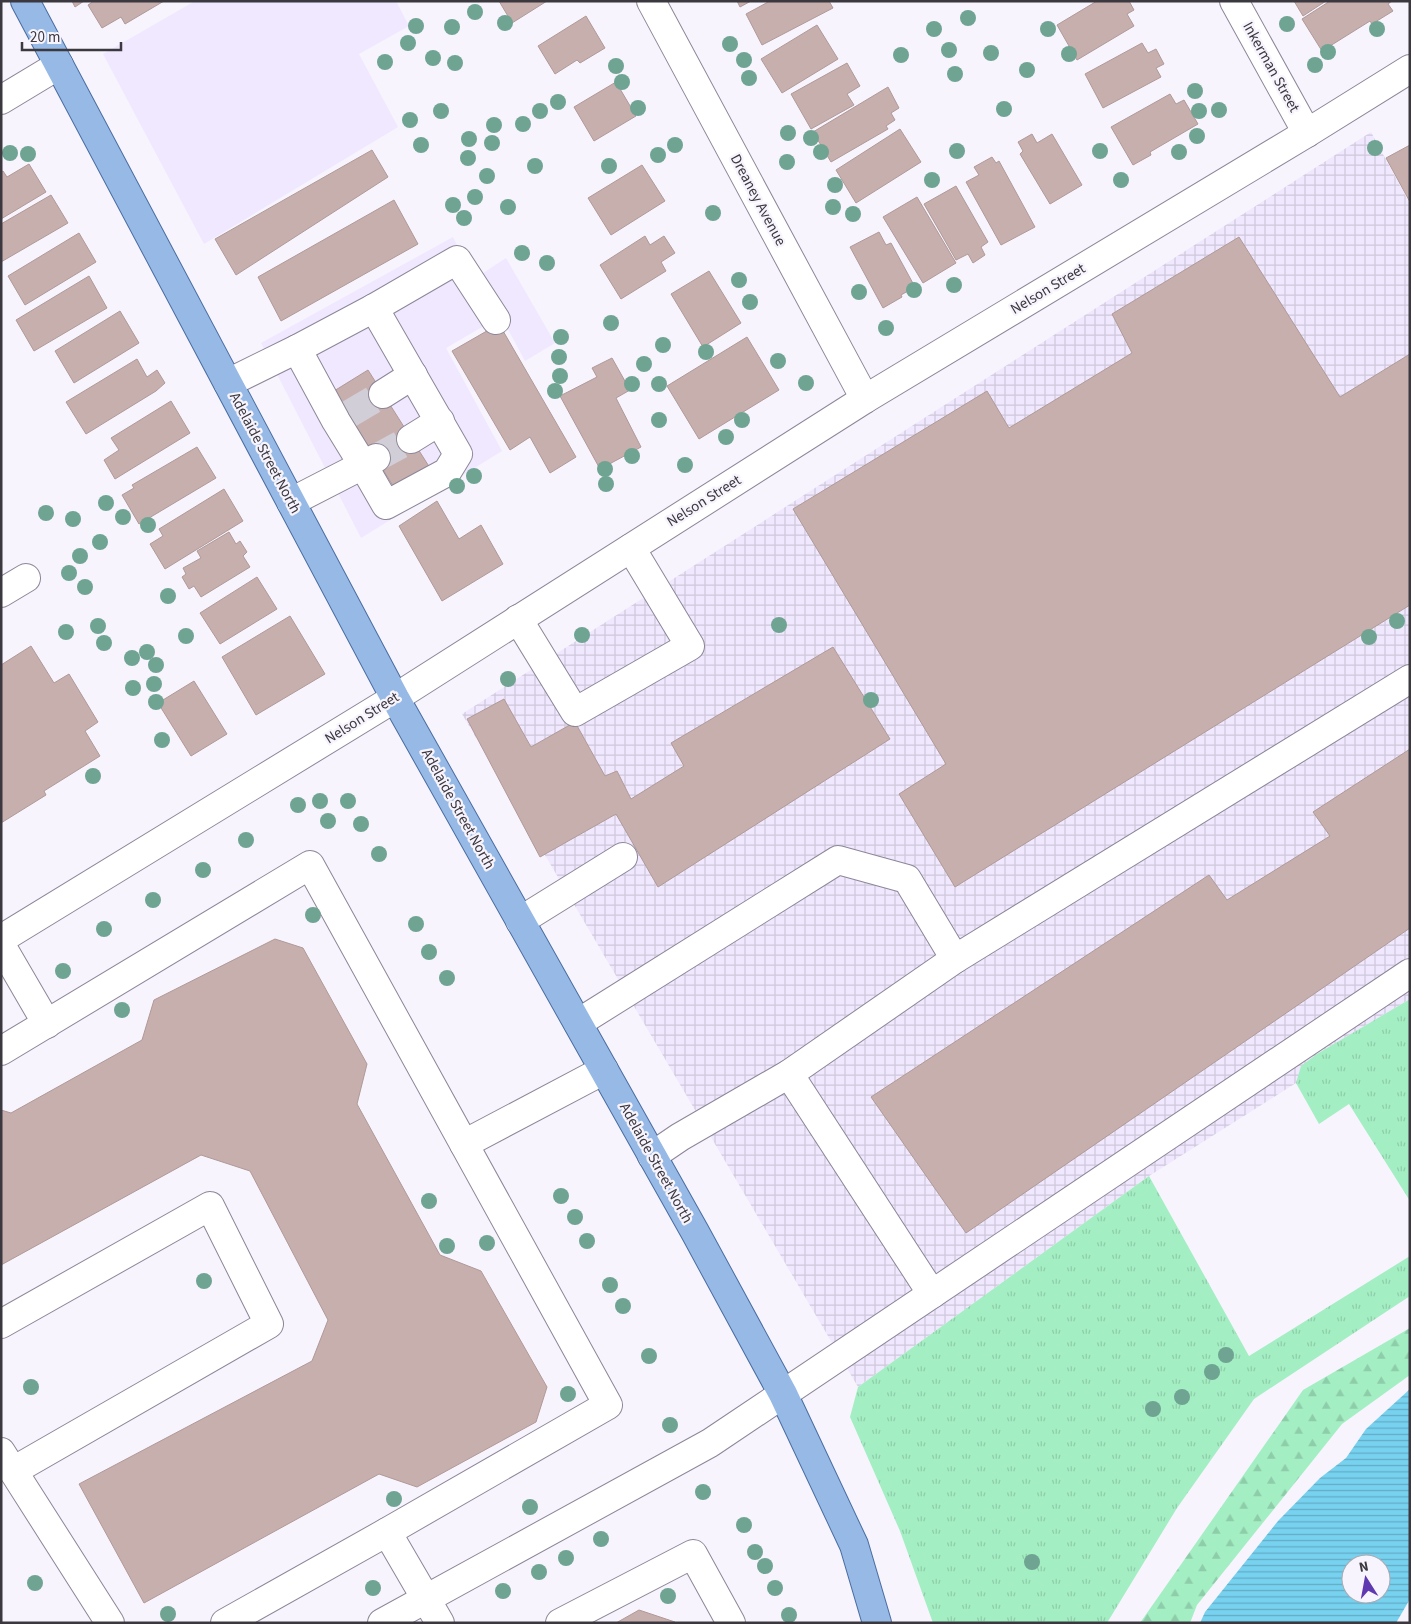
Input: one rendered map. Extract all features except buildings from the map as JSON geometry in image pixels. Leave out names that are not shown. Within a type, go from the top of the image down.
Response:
[{"type":"main road","name":"Adelaide Street North","points":[[25,1],[395,698],[578,1023],[783,1394],[854,1545],[877,1623]]},
{"type":"street","name":"Dreaney Avenue","points":[[651,1],[865,399]]},
{"type":"street","name":"Inkerman Street","points":[[1234,1],[1307,133]]},
{"type":"street","points":[[1,100],[59,65]]},
{"type":"street","name":"Nelson Street","points":[[1,939],[395,698],[865,399],[1410,69]]},
{"type":"street","points":[[228,383],[374,308],[456,260],[496,320]]},
{"type":"street","points":[[297,349],[369,461],[386,505],[447,472],[458,454],[374,308]]},
{"type":"street","points":[[383,394],[413,375]]},
{"type":"street","points":[[411,439],[440,421]]},
{"type":"street","points":[[291,502],[369,461]]},
{"type":"street","points":[[518,619],[575,712],[690,646],[631,548]]},
{"type":"street","points":[[1,593],[26,578]]},
{"type":"street","points":[[652,1156],[680,1137],[789,1074],[955,959],[1410,678]]},
{"type":"street","points":[[520,921],[623,857]]},
{"type":"street","points":[[578,1023],[838,860],[907,879],[955,959]]},
{"type":"street","points":[[1,1051],[310,865],[608,1405],[225,1623]]},
{"type":"street","points":[[1,945],[47,1024]]},
{"type":"street","points":[[382,1623],[710,1443],[1410,973]]},
{"type":"street","points":[[464,1144],[604,1070]]},
{"type":"street","points":[[789,1074],[932,1294]]},
{"type":"street","points":[[1,1324],[210,1206],[269,1324],[7,1461],[110,1623]]},
{"type":"street","points":[[387,1532],[440,1623]]},
{"type":"street","points":[[560,1623],[693,1554],[731,1623]]},
{"type":"shaded area","points":[[195,1],[396,1],[409,26],[359,54],[398,127],[204,244],[103,54]]},
{"type":"shaded area","points":[[1371,132],[1410,204],[1410,999],[1317,1054],[1296,1083],[1149,1176],[858,1387],[462,714]]},
{"type":"shaded area","points":[[453,237],[474,279],[506,258],[555,343],[525,361],[501,316],[446,348],[502,451],[361,538],[261,343]]},
{"type":"green space","points":[[1410,999],[1410,1201],[1349,1104],[1319,1124],[1296,1083],[1301,1066],[1317,1054]]},
{"type":"green space","points":[[1149,1176],[1249,1356],[1410,1256],[1410,1296],[1254,1399],[1177,1508],[1107,1623],[933,1623],[900,1531],[850,1417],[858,1387]]},
{"type":"green space","points":[[1410,1328],[1410,1375],[1342,1424],[1197,1605],[1190,1623],[1140,1623],[1303,1390]]},
{"type":"water","points":[[1410,1389],[1410,1599],[1396,1623],[1200,1623],[1205,1612],[1278,1521],[1320,1478],[1346,1458],[1366,1429]]},
{"type":"tunnel","points":[[349,414],[383,394]]},
{"type":"tunnel","points":[[376,458],[411,439]]}]
